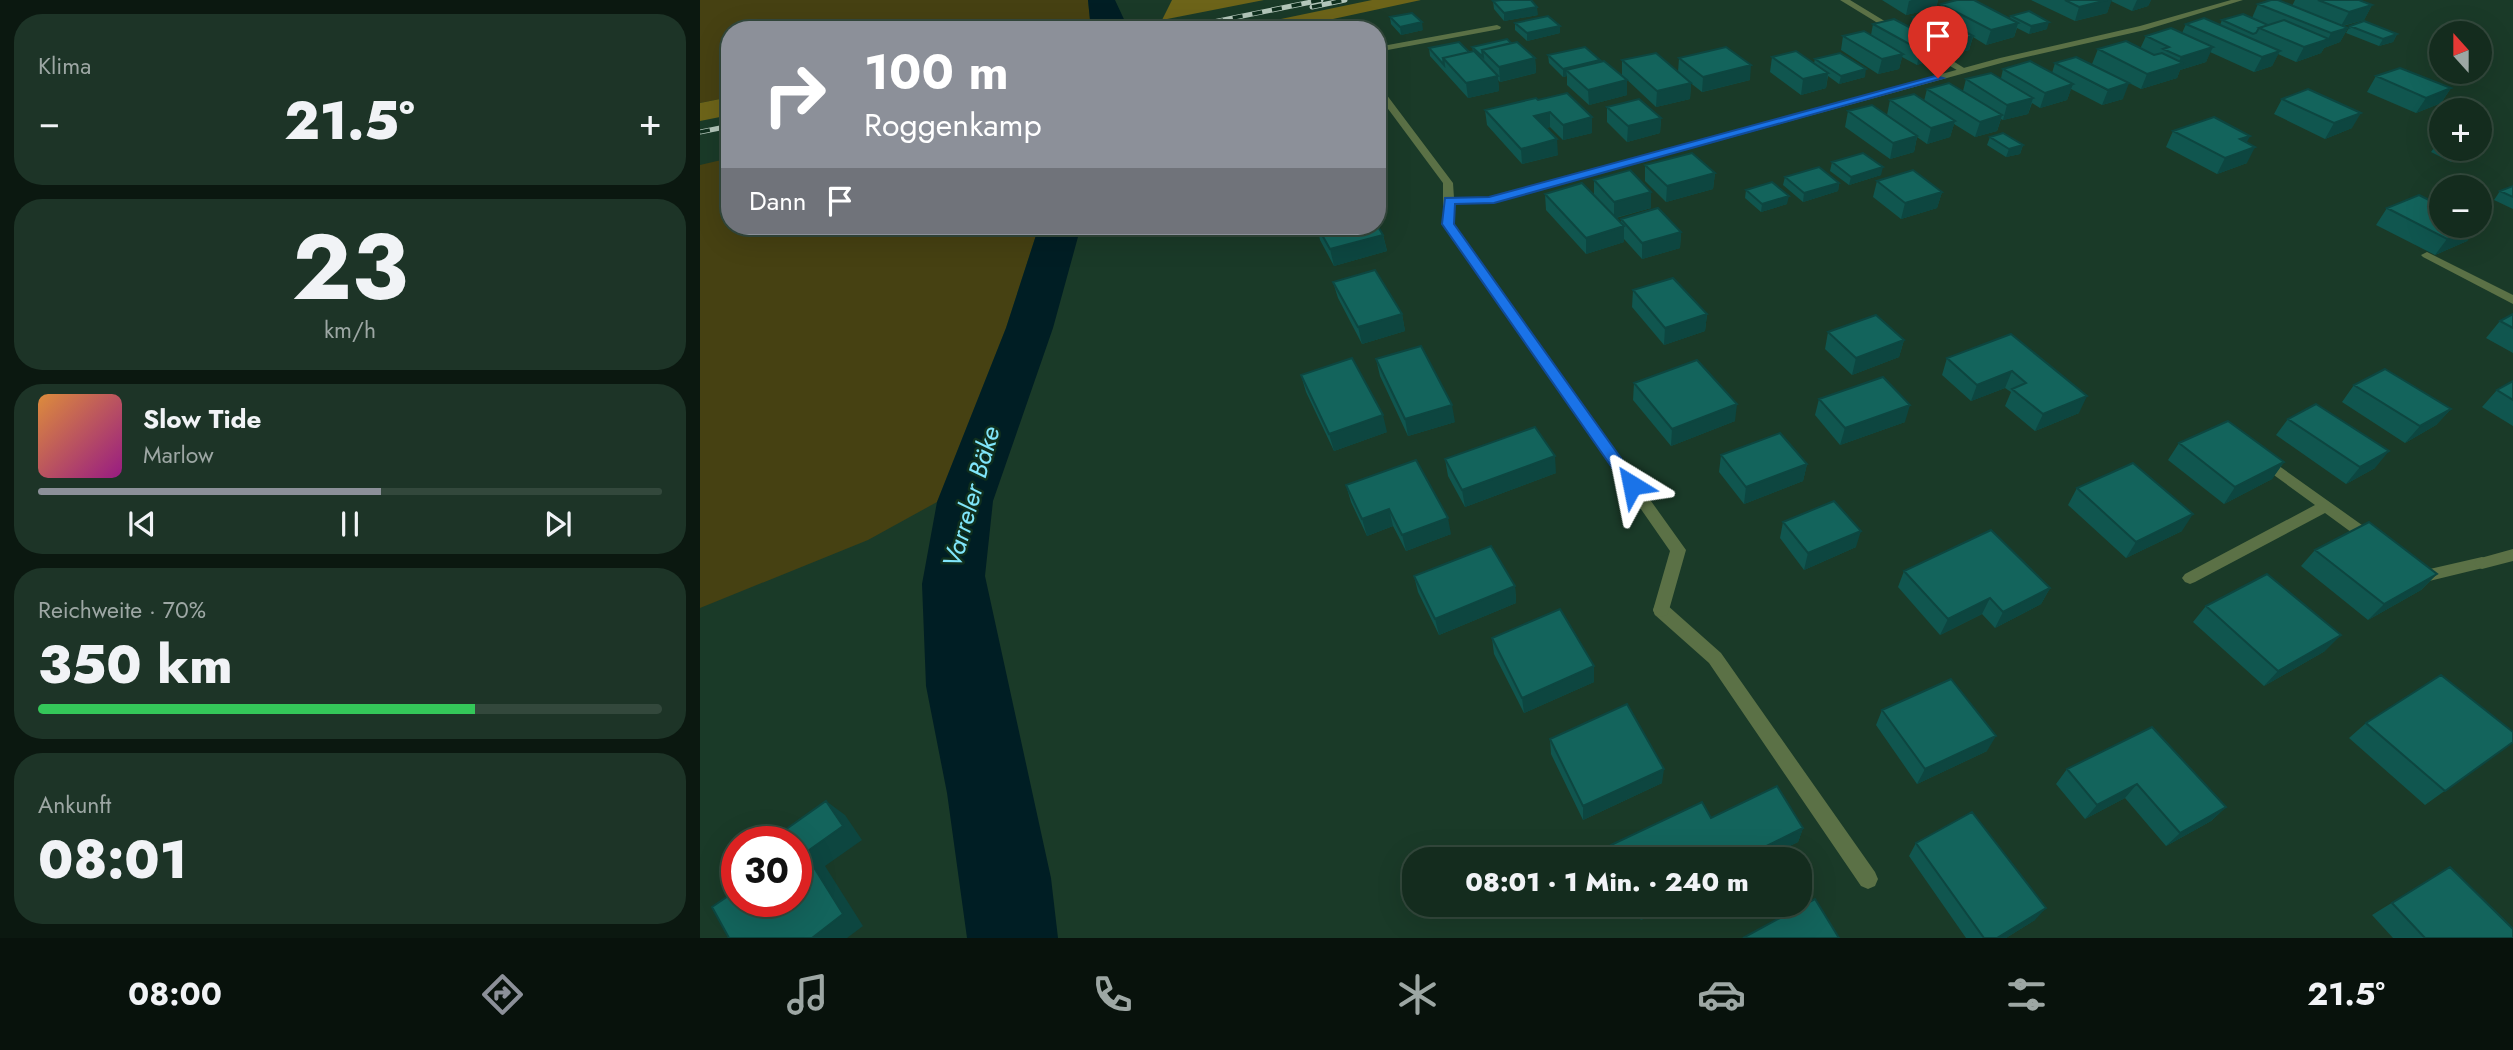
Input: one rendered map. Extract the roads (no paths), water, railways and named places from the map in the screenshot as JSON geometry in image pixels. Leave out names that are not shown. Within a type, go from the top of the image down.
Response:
[{"type":"street","points":[[1844,0],[1906,36]]},
{"type":"street","points":[[1449,201],[1489,201],[1965,71],[2142,28],[2239,0]]},
{"type":"street","points":[[1386,48],[1497,27]]},
{"type":"street","points":[[1917,43],[1965,71]]},
{"type":"street","points":[[1386,100],[1448,183],[1448,224],[1678,550],[1661,610],[1715,658],[1868,879]]},
{"type":"street","points":[[2427,255],[2513,300]]},
{"type":"street","points":[[2253,453],[2379,546]]},
{"type":"street","points":[[2190,578],[2326,506]]},
{"type":"street","points":[[2411,570],[2422,578],[2513,555]]},
{"type":"water","points":[[1088,0],[1115,0],[1125,21],[1090,21]]},
{"type":"water","name":"Varreler Bäke","points":[[1036,235],[1079,235],[1053,328],[993,501],[985,576],[1051,878],[1058,938],[967,938],[947,793],[926,686],[922,584],[937,502],[1006,328]]},
{"type":"railway","points":[[1218,21],[1321,0]]},
{"type":"railway","points":[[1312,7],[1345,0]]},
{"type":"railway","points":[[700,132],[721,128]]}]
